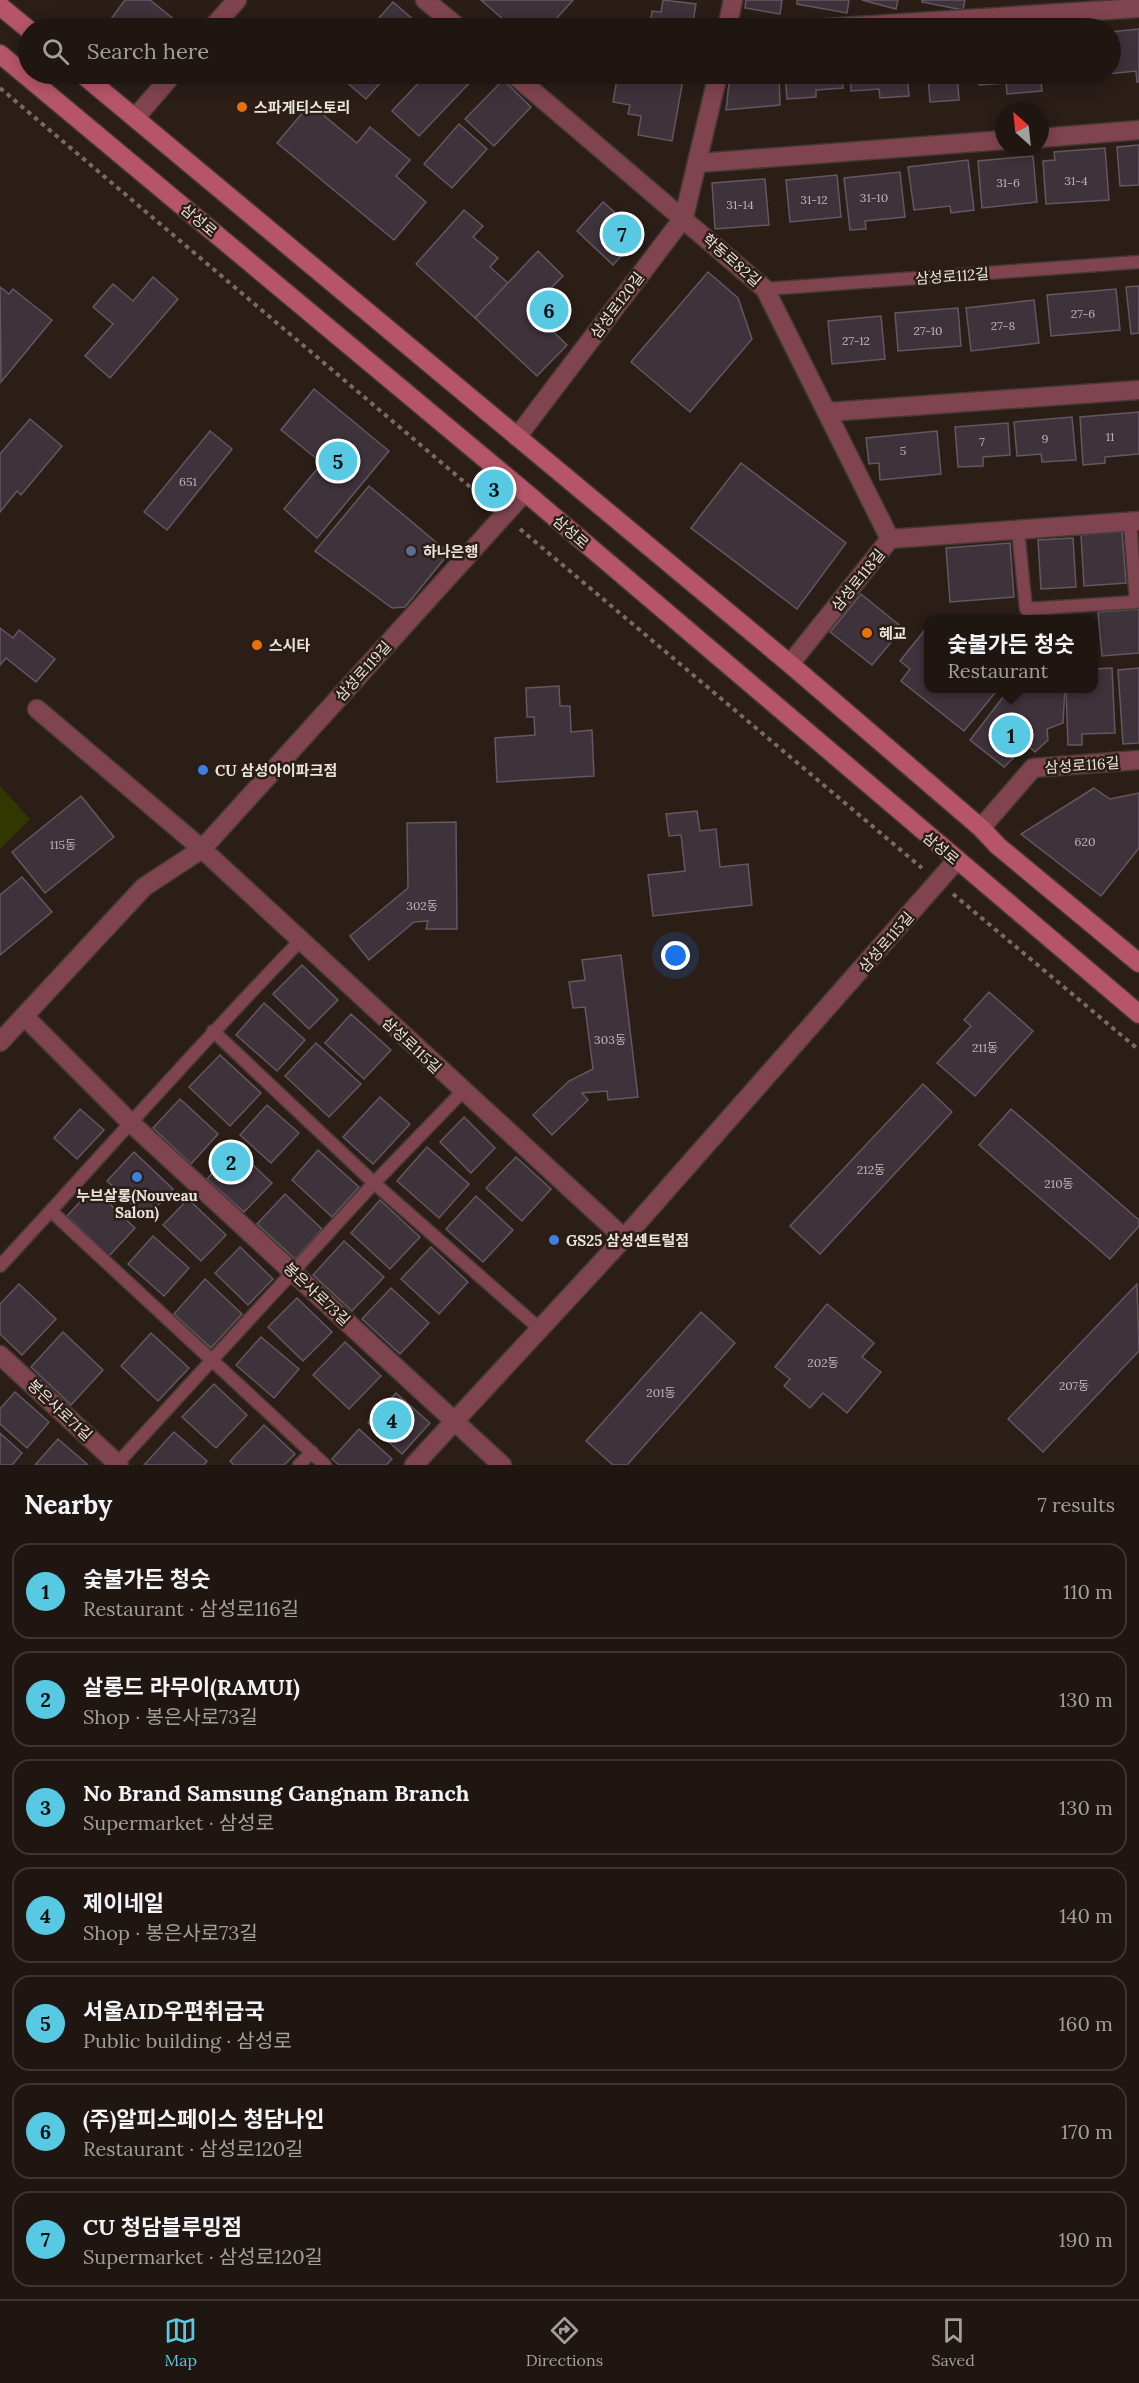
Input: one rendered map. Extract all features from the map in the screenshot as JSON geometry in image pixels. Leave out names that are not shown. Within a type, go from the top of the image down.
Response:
[{"type":"main road","points":[[0,6],[18,21]]},
{"type":"main road","name":"삼성로","points":[[0,54],[18,69]]},
{"type":"main road","name":"삼성로","points":[[36,84],[525,492],[956,861],[1139,1014]]},
{"type":"main road","points":[[94,84],[790,664],[981,828],[998,846],[1139,963]]},
{"type":"street","points":[[221,18],[237,0]]},
{"type":"street","points":[[425,0],[447,18]]},
{"type":"street","points":[[730,18],[733,0]]},
{"type":"street","points":[[912,18],[990,9],[1085,6],[1139,8]]},
{"type":"street","points":[[135,118],[164,84]]},
{"type":"street","name":"학동로82길","points":[[525,84],[684,217],[765,289],[890,539]]},
{"type":"street","name":"삼성로120길","points":[[517,437],[684,217],[699,163],[716,84]]},
{"type":"street","points":[[1049,137],[1139,130]]},
{"type":"street","points":[[699,163],[995,141]]},
{"type":"street","points":[[828,412],[1139,390]]},
{"type":"street","name":"삼성로119길","points":[[0,1042],[144,887],[202,849],[525,492]]},
{"type":"street","name":"삼성로118길","points":[[790,664],[890,539],[1135,522]]},
{"type":"street","points":[[37,709],[202,849]]},
{"type":"street","name":"삼성로116길","points":[[981,828],[1033,768],[1139,760]]},
{"type":"street","name":"삼성로115길","points":[[202,849],[299,942],[624,1238]]},
{"type":"street","name":"삼성로115길","points":[[414,1465],[624,1238],[956,861]]},
{"type":"street","name":"봉은사로73길","points":[[24,1016],[132,1124],[502,1465]]},
{"type":"street","name":"봉은사로71길","points":[[0,1355],[118,1464]]},
{"type":"lane","name":"삼성로112길","points":[[765,289],[1139,262]]},
{"type":"lane","name":"삼성로118길","points":[[1018,530],[1026,609],[1136,602],[1135,522]]},
{"type":"lane","points":[[0,1266],[132,1124],[213,1031],[299,942]]},
{"type":"lane","points":[[213,1031],[374,1183],[541,1330]]},
{"type":"lane","points":[[118,1464],[374,1183],[462,1092]]},
{"type":"lane","points":[[51,1211],[325,1465]]},
{"type":"lane","points":[[299,1465],[312,1452]]},
{"type":"path","points":[[0,88],[1139,1050]]},
{"type":"green space","points":[[0,786],[30,819],[0,849]]},
{"type":"building","points":[[125,0],[150,0],[172,18],[112,18]]},
{"type":"building","points":[[481,0],[573,0],[557,18],[502,18]]},
{"type":"building","points":[[663,0],[696,4],[694,18],[651,18],[652,11],[661,12]]},
{"type":"building","points":[[746,0],[782,0],[780,14],[745,8]]},
{"type":"building","points":[[797,0],[849,0],[847,13],[797,4]]},
{"type":"building","points":[[862,0],[898,0],[896,9]]},
{"type":"building","points":[[922,0],[965,0],[963,10],[922,2]]},
{"type":"building","points":[[393,2],[411,18],[379,18]]},
{"type":"building","points":[[1139,29],[1139,82],[1137,82],[1136,71],[1121,73],[1121,31]]},
{"type":"building","points":[[349,84],[379,84],[366,99]]},
{"type":"building","points":[[418,84],[468,84],[419,136],[392,111]]},
{"type":"building","points":[[499,84],[507,84],[531,107],[494,146],[465,119]]},
{"type":"building","points":[[616,84],[682,84],[672,141],[638,135],[641,116],[628,114],[630,105],[613,102]]},
{"type":"building","points":[[729,84],[779,84],[780,105],[726,110]]},
{"type":"building","points":[[786,84],[843,84],[843,88],[816,90],[816,97],[787,99]]},
{"type":"building","points":[[851,84],[908,84],[909,96],[880,98],[879,89],[851,91]]},
{"type":"building","points":[[929,84],[958,84],[959,100],[930,102]]},
{"type":"building","points":[[1006,84],[1041,84],[1042,91],[1007,94]]},
{"type":"building","points":[[310,104],[357,143],[370,127],[410,160],[396,176],[426,202],[394,240],[277,143]]},
{"type":"building","points":[[459,124],[487,149],[452,188],[424,164]]},
{"type":"building","points":[[1139,145],[1139,185],[1120,186],[1117,147]]},
{"type":"building","points":[[1105,148],[1109,200],[1046,204],[1043,161],[1055,160],[1054,152]]},
{"type":"building","points":[[1033,156],[1037,202],[982,208],[978,161]]},
{"type":"building","points":[[968,160],[974,210],[951,213],[950,206],[914,210],[908,167]]},
{"type":"building","points":[[900,172],[905,217],[865,221],[866,229],[850,230],[844,178]]},
{"type":"building","points":[[837,175],[841,217],[790,222],[786,180]]},
{"type":"building","points":[[765,179],[769,225],[715,229],[712,183]]},
{"type":"building","points":[[603,202],[640,235],[613,265],[577,231]]},
{"type":"building","points":[[464,210],[483,226],[473,237],[498,258],[490,267],[508,283],[475,318],[416,264]]},
{"type":"building","points":[[538,251],[563,276],[545,294],[537,316],[567,345],[537,376],[475,318]]},
{"type":"building","points":[[708,272],[738,298],[752,339],[690,412],[631,362]]},
{"type":"building","points":[[153,277],[178,299],[110,378],[85,356],[113,324],[93,307],[113,284],[133,301]]},
{"type":"building","points":[[1139,286],[1139,333],[1131,334],[1126,287]]},
{"type":"building","points":[[0,287],[9,294],[13,289],[52,320],[1,382]]},
{"type":"building","points":[[1116,289],[1120,330],[1051,336],[1047,295]]},
{"type":"building","points":[[1034,300],[1039,343],[971,351],[966,308]]},
{"type":"building","points":[[958,308],[961,346],[898,351],[895,313]]},
{"type":"building","points":[[881,316],[885,359],[832,364],[828,321]]},
{"type":"building","points":[[314,389],[389,451],[317,538],[284,509],[322,463],[281,430]]},
{"type":"building","points":[[1139,412],[1139,454],[1105,457],[1105,463],[1083,465],[1080,417]]},
{"type":"building","points":[[1072,417],[1076,460],[1042,462],[1041,454],[1017,456],[1014,422]]},
{"type":"building","points":[[30,419],[62,446],[21,495],[17,491],[0,512],[0,454]]},
{"type":"building","points":[[1008,423],[1010,455],[983,457],[983,466],[958,467],[955,427]]},
{"type":"building","points":[[210,431],[232,449],[167,530],[144,512]]},
{"type":"building","points":[[937,431],[941,474],[880,480],[879,463],[869,464],[866,438]]},
{"type":"building","points":[[741,463],[846,543],[797,609],[691,528]]},
{"type":"building","points":[[369,486],[449,553],[405,607],[392,608],[315,551]]},
{"type":"building","points":[[1122,532],[1126,583],[1084,586],[1081,535]]},
{"type":"building","points":[[1073,538],[1076,587],[1041,589],[1038,540]]},
{"type":"building","points":[[1010,543],[1014,597],[950,602],[946,548]]},
{"type":"building","points":[[861,594],[903,628],[872,665],[830,632]]},
{"type":"building","points":[[1139,609],[1139,653],[1102,656],[1098,612]]},
{"type":"building","points":[[0,628],[13,638],[19,630],[55,659],[36,682],[6,658],[0,665]]},
{"type":"building","points":[[924,631],[924,693],[995,693],[964,731],[901,681],[910,669],[900,661]]},
{"type":"building","points":[[1112,668],[1115,733],[1082,734],[1082,745],[1068,745],[1066,693],[1098,693],[1098,669]]},
{"type":"building","points":[[1139,668],[1139,743],[1123,744],[1118,670]]},
{"type":"building","points":[[559,686],[560,706],[570,706],[571,732],[592,730],[594,776],[497,782],[495,738],[535,735],[534,717],[527,717],[526,688]]},
{"type":"building","points":[[1006,693],[1065,693],[1063,723],[1047,729],[1048,740],[1035,752],[1027,745],[1004,767],[970,740]]},
{"type":"building","points":[[1094,788],[1110,799],[1139,793],[1139,848],[1101,896],[1021,834]]},
{"type":"building","points":[[81,796],[114,837],[45,893],[12,852]]},
{"type":"building","points":[[697,811],[700,831],[716,829],[720,867],[748,864],[752,905],[653,916],[648,875],[685,871],[681,835],[669,836],[666,814]]},
{"type":"building","points":[[456,822],[457,929],[426,929],[428,921],[414,922],[369,960],[350,936],[408,888],[407,823]]},
{"type":"building","points":[[22,877],[52,912],[0,955],[0,895]]},
{"type":"building","points":[[621,955],[638,1097],[608,1100],[607,1091],[582,1093],[588,1100],[552,1135],[533,1115],[569,1081],[593,1069],[585,1007],[573,1008],[569,982],[585,980],[582,960]]},
{"type":"building","points":[[302,965],[338,1000],[309,1029],[273,994]]},
{"type":"building","points":[[989,992],[1033,1031],[975,1096],[937,1063],[971,1026],[964,1020]]},
{"type":"building","points":[[264,1003],[305,1040],[277,1071],[236,1035]]},
{"type":"building","points":[[351,1014],[391,1050],[364,1079],[325,1043]]},
{"type":"building","points":[[316,1043],[361,1084],[329,1117],[285,1076]]},
{"type":"building","points":[[220,1055],[261,1093],[230,1126],[189,1087]]},
{"type":"building","points":[[923,1084],[952,1112],[820,1254],[790,1226]]},
{"type":"building","points":[[380,1097],[410,1124],[373,1164],[343,1137]]},
{"type":"building","points":[[180,1099],[218,1134],[191,1164],[153,1128]]},
{"type":"building","points":[[267,1105],[299,1133],[271,1163],[240,1135]]},
{"type":"building","points":[[80,1109],[104,1130],[77,1159],[54,1138]]},
{"type":"building","points":[[1011,1109],[1139,1220],[1139,1226],[1110,1259],[979,1145]]},
{"type":"building","points":[[464,1117],[495,1148],[471,1173],[440,1142]]},
{"type":"building","points":[[427,1147],[469,1184],[439,1218],[397,1181]]},
{"type":"building","points":[[235,1148],[272,1183],[244,1212],[207,1179]]},
{"type":"building","points":[[318,1150],[359,1187],[332,1217],[292,1180]]},
{"type":"building","points":[[134,1152],[173,1189],[146,1218],[107,1181]]},
{"type":"building","points":[[516,1157],[551,1189],[522,1221],[486,1188]]},
{"type":"building","points":[[93,1188],[135,1228],[109,1256],[67,1216]]},
{"type":"building","points":[[285,1194],[322,1229],[295,1259],[257,1224]]},
{"type":"building","points":[[476,1196],[513,1230],[483,1262],[446,1229]]},
{"type":"building","points":[[188,1199],[226,1235],[201,1261],[163,1225]]},
{"type":"building","points":[[380,1200],[420,1237],[390,1269],[351,1233]]},
{"type":"building","points":[[153,1236],[189,1268],[164,1296],[128,1264]]},
{"type":"building","points":[[344,1241],[384,1277],[352,1311],[313,1275]]},
{"type":"building","points":[[240,1247],[273,1279],[248,1305],[215,1273]]},
{"type":"building","points":[[431,1247],[468,1282],[439,1314],[401,1279]]},
{"type":"building","points":[[205,1279],[242,1314],[211,1348],[174,1314]]},
{"type":"building","points":[[19,1284],[56,1319],[22,1355],[0,1334],[0,1304]]},
{"type":"building","points":[[1137,1284],[1139,1351],[1043,1452],[1008,1419]]},
{"type":"building","points":[[391,1288],[429,1323],[400,1354],[362,1319]]},
{"type":"building","points":[[297,1298],[332,1332],[303,1361],[268,1327]]},
{"type":"building","points":[[827,1304],[874,1343],[862,1357],[881,1372],[847,1413],[823,1393],[810,1408],[784,1386],[790,1379],[775,1367]]},
{"type":"building","points":[[701,1312],[735,1343],[627,1465],[613,1465],[586,1441]]},
{"type":"building","points":[[63,1332],[103,1370],[71,1405],[31,1367]]},
{"type":"building","points":[[151,1333],[189,1368],[158,1401],[121,1366]]},
{"type":"building","points":[[261,1337],[299,1369],[274,1398],[236,1365]]},
{"type":"building","points":[[345,1342],[381,1376],[349,1409],[313,1375]]},
{"type":"building","points":[[214,1384],[247,1415],[216,1448],[182,1417]]},
{"type":"building","points":[[15,1392],[49,1422],[27,1448],[0,1424],[0,1409]]},
{"type":"building","points":[[396,1393],[430,1423],[402,1454],[368,1423]]},
{"type":"building","points":[[264,1425],[295,1454],[284,1465],[234,1465],[230,1461]]},
{"type":"building","points":[[359,1429],[392,1459],[386,1465],[339,1465],[332,1459]]},
{"type":"building","points":[[174,1432],[207,1461],[204,1465],[144,1465]]},
{"type":"building","points":[[0,1433],[22,1453],[12,1465],[0,1465]]},
{"type":"building","points":[[58,1439],[88,1465],[35,1465]]},
{"type":"place","name":"스파게티스토리","points":[[242,107]]},
{"type":"place","name":"CU 청담블루밍점","points":[[622,234]]},
{"type":"place","name":"(주)알피스페이스 청담나인","points":[[549,310]]},
{"type":"place","name":"서울AID우편취급국","points":[[338,461]]},
{"type":"place","name":"No Brand Samsung Gangnam Branch","points":[[494,489]]},
{"type":"place","name":"하나은행","points":[[411,551]]},
{"type":"place","name":"혜교","points":[[867,633]]},
{"type":"place","name":"스시타","points":[[257,645]]},
{"type":"place","name":"숯불가든 청숫","points":[[1011,735]]},
{"type":"place","name":"CU 삼성아이파크점","points":[[203,770]]},
{"type":"place","name":"살롱드 라무이(RAMUI)","points":[[231,1162]]},
{"type":"place","name":"누브살롱(Nouveau Salon)","points":[[137,1177]]},
{"type":"place","name":"GS25 삼성센트럴점","points":[[554,1240]]},
{"type":"place","name":"제이네일","points":[[392,1420]]}]
